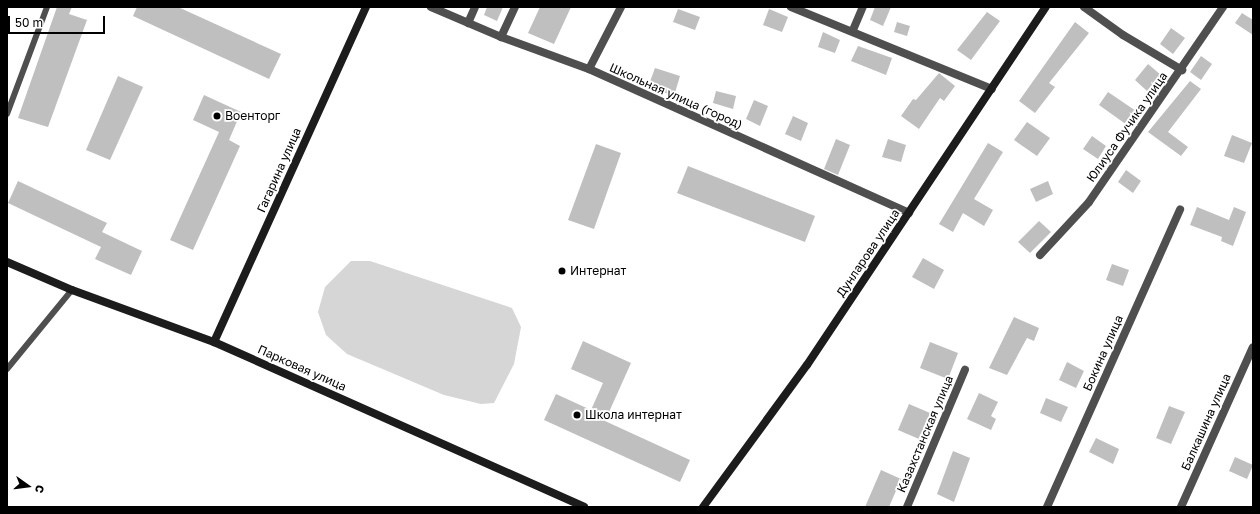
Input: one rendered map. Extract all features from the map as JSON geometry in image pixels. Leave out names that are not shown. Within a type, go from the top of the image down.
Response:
[{"type":"main road","name":"Гагарина улица","points":[[214,342],[366,7]]},
{"type":"main road","name":"Дунларова улица","points":[[703,507],[807,365],[1046,7]]},
{"type":"main road","name":"Парковая улица","points":[[7,262],[72,290],[214,342],[584,507]]},
{"type":"street","name":"Школьная улица (город)","points":[[431,7],[501,37],[589,70],[909,213]]},
{"type":"street","points":[[468,23],[475,7]]},
{"type":"street","points":[[501,37],[515,7]]},
{"type":"street","points":[[589,70],[621,7]]},
{"type":"street","points":[[791,7],[853,30],[992,89]]},
{"type":"street","points":[[853,30],[863,7]]},
{"type":"street","points":[[1084,7],[1123,35],[1182,70]]},
{"type":"street","name":"Юлиуса Фучика улица","points":[[1040,255],[1089,202],[1182,70],[1223,7]]},
{"type":"street","name":"Бокина улица","points":[[1047,507],[1180,209]]},
{"type":"street","name":"Балкашина улица","points":[[1181,507],[1253,347]]},
{"type":"street","name":"Казахстанская улица","points":[[907,507],[965,370]]},
{"type":"lane","points":[[7,114],[47,7]]},
{"type":"lane","points":[[7,369],[72,290]]},
{"type":"shaded area","points":[[351,261],[370,261],[512,308],[521,327],[514,364],[494,403],[481,404],[444,395],[347,354],[326,335],[318,312],[325,287]]},
{"type":"building","points":[[57,7],[72,7],[69,14],[87,20],[48,127],[18,118]]},
{"type":"building","points":[[137,7],[178,7],[281,54],[269,79],[133,16]]},
{"type":"building","points":[[487,7],[503,7],[497,21],[484,15]]},
{"type":"building","points":[[540,7],[571,7],[554,44],[528,33]]},
{"type":"building","points":[[875,7],[891,7],[883,26],[870,20]]},
{"type":"building","points":[[678,9],[700,17],[695,30],[673,22]]},
{"type":"building","points":[[769,9],[788,17],[782,32],[763,25]]},
{"type":"building","points":[[987,12],[1000,21],[971,60],[957,50]]},
{"type":"building","points":[[1242,13],[1253,20],[1253,35],[1235,23]]},
{"type":"building","points":[[897,22],[910,26],[907,36],[894,32]]},
{"type":"building","points":[[1075,22],[1089,33],[1049,83],[1055,87],[1035,113],[1019,101]]},
{"type":"building","points":[[1171,28],[1185,38],[1173,54],[1160,44]]},
{"type":"building","points":[[823,32],[840,40],[835,53],[818,47]]},
{"type":"building","points":[[858,46],[892,58],[886,75],[851,61]]},
{"type":"building","points":[[1201,56],[1212,64],[1201,80],[1190,72]]},
{"type":"building","points":[[1148,64],[1161,75],[1147,91],[1135,80]]},
{"type":"building","points":[[655,68],[680,76],[674,96],[648,87]]},
{"type":"building","points":[[939,73],[955,86],[944,101],[940,98],[919,129],[901,116],[913,99],[916,100]]},
{"type":"building","points":[[118,76],[143,87],[110,160],[86,150]]},
{"type":"building","points":[[1190,81],[1201,89],[1168,132],[1188,147],[1181,156],[1148,132]]},
{"type":"building","points":[[716,91],[736,96],[733,109],[713,103]]},
{"type":"building","points":[[1108,92],[1136,111],[1127,125],[1099,105]]},
{"type":"building","points":[[204,95],[241,112],[229,140],[240,146],[193,250],[170,240],[219,132],[193,120]]},
{"type":"building","points":[[754,100],[768,106],[760,126],[746,119]]},
{"type":"building","points":[[793,116],[808,123],[801,141],[785,134]]},
{"type":"building","points":[[1027,122],[1050,138],[1037,156],[1014,140]]},
{"type":"building","points":[[1232,135],[1252,143],[1244,163],[1224,156]]},
{"type":"building","points":[[1092,136],[1106,146],[1098,159],[1083,149]]},
{"type":"building","points":[[836,139],[850,145],[838,175],[824,169]]},
{"type":"building","points":[[888,139],[906,145],[901,162],[882,157]]},
{"type":"building","points":[[988,143],[1003,152],[974,199],[993,210],[984,226],[963,213],[953,232],[939,224]]},
{"type":"building","points":[[596,144],[621,153],[594,229],[568,220]]},
{"type":"building","points":[[688,166],[815,216],[805,242],[677,193]]},
{"type":"building","points":[[1126,170],[1141,181],[1133,193],[1118,182]]},
{"type":"building","points":[[18,181],[107,223],[102,232],[142,251],[131,275],[95,259],[101,247],[8,203]]},
{"type":"building","points":[[1048,181],[1053,194],[1036,202],[1030,189]]},
{"type":"building","points":[[1197,207],[1229,220],[1234,207],[1246,212],[1233,246],[1221,241],[1222,237],[1190,225]]},
{"type":"building","points":[[1039,221],[1051,232],[1030,253],[1018,242]]},
{"type":"building","points":[[923,258],[944,270],[934,289],[912,277]]},
{"type":"building","points":[[1112,264],[1129,270],[1123,286],[1106,280]]},
{"type":"building","points":[[1014,317],[1039,328],[1034,341],[1027,338],[1007,375],[989,368]]},
{"type":"building","name":"Школа интернат","points":[[583,341],[631,363],[605,421],[690,460],[680,482],[544,420],[556,394],[591,410],[603,383],[571,369]]},
{"type":"building","points":[[930,342],[958,353],[948,379],[920,368]]},
{"type":"building","points":[[1067,362],[1084,371],[1076,388],[1059,380]]},
{"type":"building","points":[[979,393],[998,402],[991,416],[996,419],[991,430],[967,419]]},
{"type":"building","points":[[1046,398],[1068,407],[1061,422],[1040,413]]},
{"type":"building","points":[[909,404],[930,413],[919,439],[898,430]]},
{"type":"building","points":[[1169,406],[1185,412],[1171,444],[1156,438]]},
{"type":"building","points":[[1096,438],[1119,449],[1113,464],[1089,452]]},
{"type":"building","points":[[953,451],[970,458],[954,502],[937,494]]},
{"type":"building","points":[[1235,457],[1253,465],[1247,479],[1229,471]]},
{"type":"building","points":[[881,470],[901,479],[889,507],[865,507]]},
{"type":"place","name":"Военторг","points":[[217,116]]},
{"type":"place","name":"Интернат","points":[[562,271]]},
{"type":"place","name":"Школа интернат","points":[[577,415]]}]
